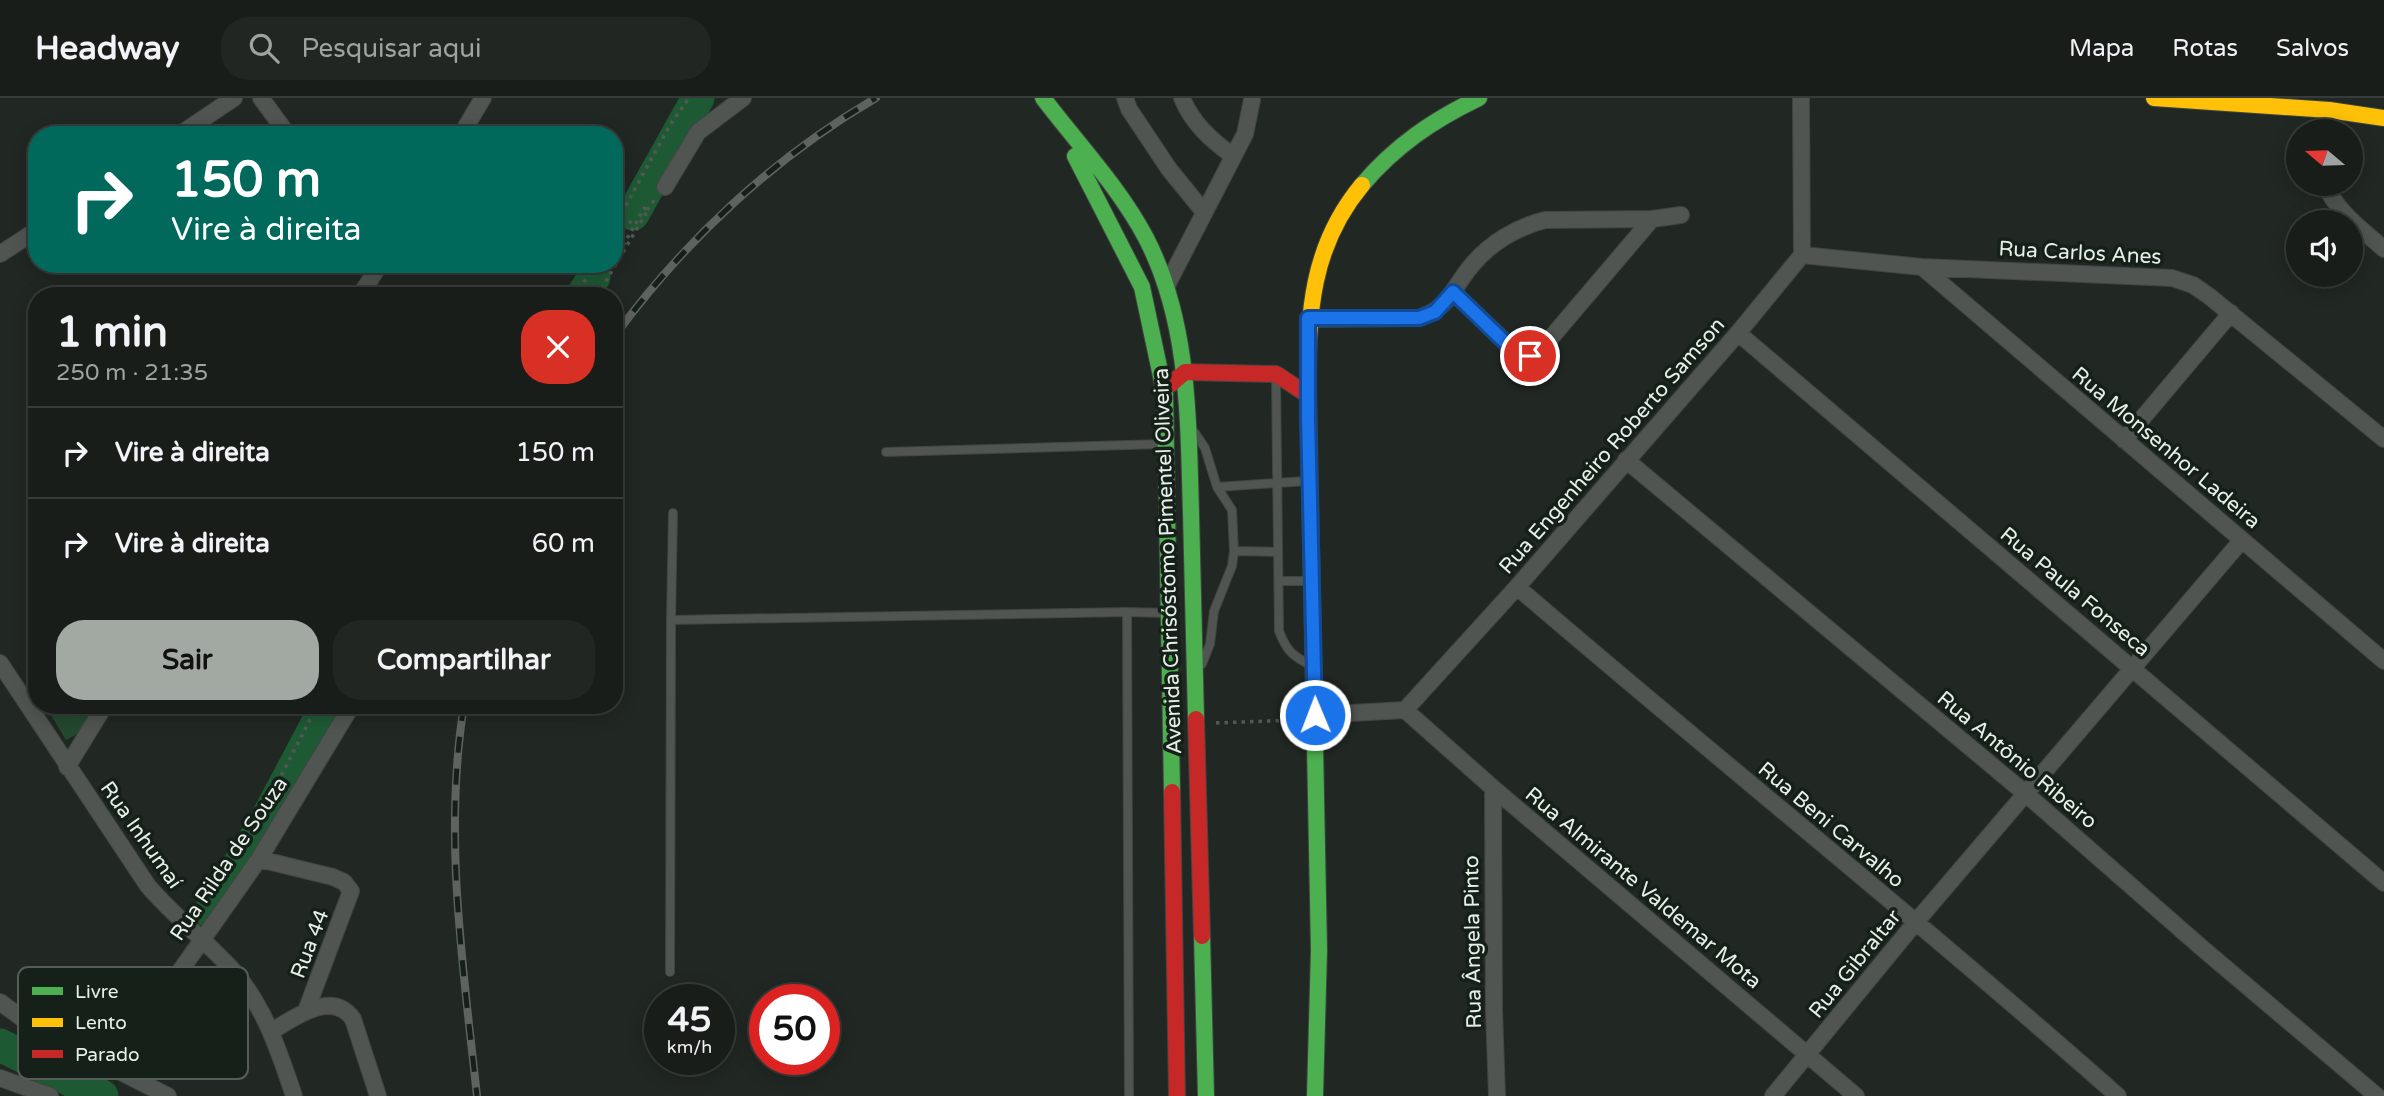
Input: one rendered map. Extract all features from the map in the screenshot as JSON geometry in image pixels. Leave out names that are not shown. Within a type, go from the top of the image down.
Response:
[{"type":"main road","points":[[1043,98],[1063,126]]},
{"type":"main road","points":[[1315,1096],[1319,926],[1308,395],[1310,298],[1326,245],[1343,211],[1361,186],[1389,154],[1423,126],[1448,111],[1479,98]]},
{"type":"main road","points":[[2154,98],[2329,110],[2384,118]]},
{"type":"main road","name":"Avenida Chrisóstomo Pimentel Oliveira","points":[[1063,126],[1093,159],[1147,238],[1167,285],[1185,372],[1189,426],[1206,1096]]},
{"type":"main road","name":"Avenida Chrisóstomo Pimentel Oliveira","points":[[1063,126],[1081,169],[1142,287],[1165,395],[1177,1096]]},
{"type":"main road","points":[[1276,374],[1300,356],[1308,346]]},
{"type":"main road","points":[[1165,395],[1173,382],[1185,372],[1276,374],[1308,395]]},
{"type":"street","points":[[192,126],[234,98]]},
{"type":"street","points":[[261,98],[281,126]]},
{"type":"street","points":[[466,126],[483,98]]},
{"type":"street","points":[[664,187],[698,132],[743,98]]},
{"type":"street","points":[[1125,98],[1169,169],[1204,212]]},
{"type":"street","points":[[1182,98],[1195,122],[1211,140],[1233,156]]},
{"type":"street","points":[[1801,98],[1802,255]]},
{"type":"street","points":[[1167,285],[1245,134],[1252,100]]},
{"type":"street","points":[[2328,119],[2329,110]]},
{"type":"street","points":[[2331,196],[2339,208],[2384,249]]},
{"type":"street","points":[[1308,318],[1419,318],[1435,312],[1487,250],[1509,233],[1529,224],[1545,220],[1652,219],[1681,215]]},
{"type":"street","points":[[1453,292],[1514,351],[1530,356],[1538,354],[1652,219]]},
{"type":"street","points":[[0,254],[28,235]]},
{"type":"street","name":"Rua Carlos Anes","points":[[1802,255],[1922,267],[2172,278],[2193,285],[2231,313],[2384,439]]},
{"type":"street","name":"Rua Engenheiro Roberto Samson","points":[[1405,710],[1517,587],[1738,333],[1802,255]]},
{"type":"street","name":"Rua Monsenhor Ladeira","points":[[1922,267],[2384,661]]},
{"type":"street","points":[[2124,440],[2231,313]]},
{"type":"street","name":"Rua Paula Fonseca","points":[[1738,333],[2384,883]]},
{"type":"street","name":"Rua Antônio Ribeiro","points":[[1626,460],[2026,794],[2377,1096]]},
{"type":"street","name":"Rua Gibraltar","points":[[1773,1096],[1915,923],[2242,540]]},
{"type":"street","name":"Rua Beni Carvalho","points":[[1517,587],[2004,995],[2118,1096]]},
{"type":"street","name":"Rua Inhumaí","points":[[0,663],[28,706]]},
{"type":"street","points":[[1315,717],[1405,710]]},
{"type":"street","name":"Rua Almirante Valdemar Mota","points":[[1405,710],[1856,1096]]},
{"type":"street","name":"Rua Inhumaí","points":[[33,714],[148,886],[230,967]]},
{"type":"street","points":[[67,767],[99,714]]},
{"type":"street","name":"Rua Rilda de Souza","points":[[184,967],[259,859],[347,714]]},
{"type":"street","name":"Rua Ângela Pinto","points":[[1493,788],[1497,1096]]},
{"type":"street","name":"Rua 44","points":[[259,859],[333,877],[344,882],[351,891],[306,1011]]},
{"type":"street","name":"Rua Inhumaí","points":[[248,992],[272,1031],[294,1096]]},
{"type":"street","points":[[0,1002],[18,1015]]},
{"type":"street","points":[[272,1031],[306,1011],[334,1006],[349,1012],[378,1096]]},
{"type":"street","points":[[0,1077],[50,1096]]},
{"type":"street","points":[[134,1079],[168,1096]]},
{"type":"lane","points":[[1276,374],[1279,631],[1286,648],[1296,658],[1314,668]]},
{"type":"lane","points":[[1189,426],[1205,448],[1217,487],[1232,510],[1234,551],[1230,573],[1214,611],[1206,657],[1194,674]]},
{"type":"lane","points":[[886,452],[1166,444]]},
{"type":"lane","points":[[1217,487],[1310,481]]},
{"type":"lane","points":[[670,972],[673,513]]},
{"type":"lane","points":[[1234,551],[1278,552]]},
{"type":"lane","points":[[1279,581],[1313,581]]},
{"type":"lane","points":[[1127,612],[1129,1096]]},
{"type":"lane","points":[[671,620],[1168,613]]},
{"type":"path","points":[[623,211],[670,125],[689,98]]},
{"type":"path","points":[[623,245],[644,208],[648,210],[623,252]]},
{"type":"path","points":[[623,218],[635,225]]},
{"type":"path","points":[[265,807],[313,714]]},
{"type":"path","points":[[1195,724],[1315,717]]},
{"type":"green space","points":[[50,714],[91,714],[79,733],[66,740]]},
{"type":"waterway","points":[[633,214],[698,98]]},
{"type":"waterway","points":[[588,287],[594,277]]},
{"type":"waterway","points":[[210,912],[264,824],[322,714]]},
{"type":"waterway","points":[[0,1045],[18,1054]]},
{"type":"waterway","points":[[68,1079],[102,1096]]},
{"type":"railway","points":[[623,325],[670,268],[733,204],[801,147],[876,98]]},
{"type":"railway","points":[[463,714],[455,803],[455,852],[461,949],[477,1096]]},
{"type":"traffic: fast","points":[[1043,98],[1111,183],[1135,219],[1160,270],[1171,304],[1179,338],[1187,408],[1196,719]]},
{"type":"traffic: fast","points":[[1362,185],[1401,146],[1446,115],[1479,98]]},
{"type":"traffic: fast","points":[[1075,156],[1142,287],[1165,395],[1172,792]]},
{"type":"traffic: fast","points":[[1308,388],[1319,950],[1315,1096]]},
{"type":"traffic: fast","points":[[1202,936],[1206,1096]]},
{"type":"traffic: slow","points":[[2154,98],[2329,110],[2384,118]]},
{"type":"traffic: slow","points":[[1308,388],[1309,333],[1316,281],[1332,232],[1362,185]]},
{"type":"traffic: jam","points":[[1171,384],[1185,372],[1276,374],[1308,395]]},
{"type":"traffic: jam","points":[[1196,719],[1202,936]]},
{"type":"traffic: jam","points":[[1172,792],[1177,1096]]},
{"type":"route","points":[[1315,715],[1308,318],[1419,318],[1435,312],[1453,292],[1514,351],[1530,356]]}]
